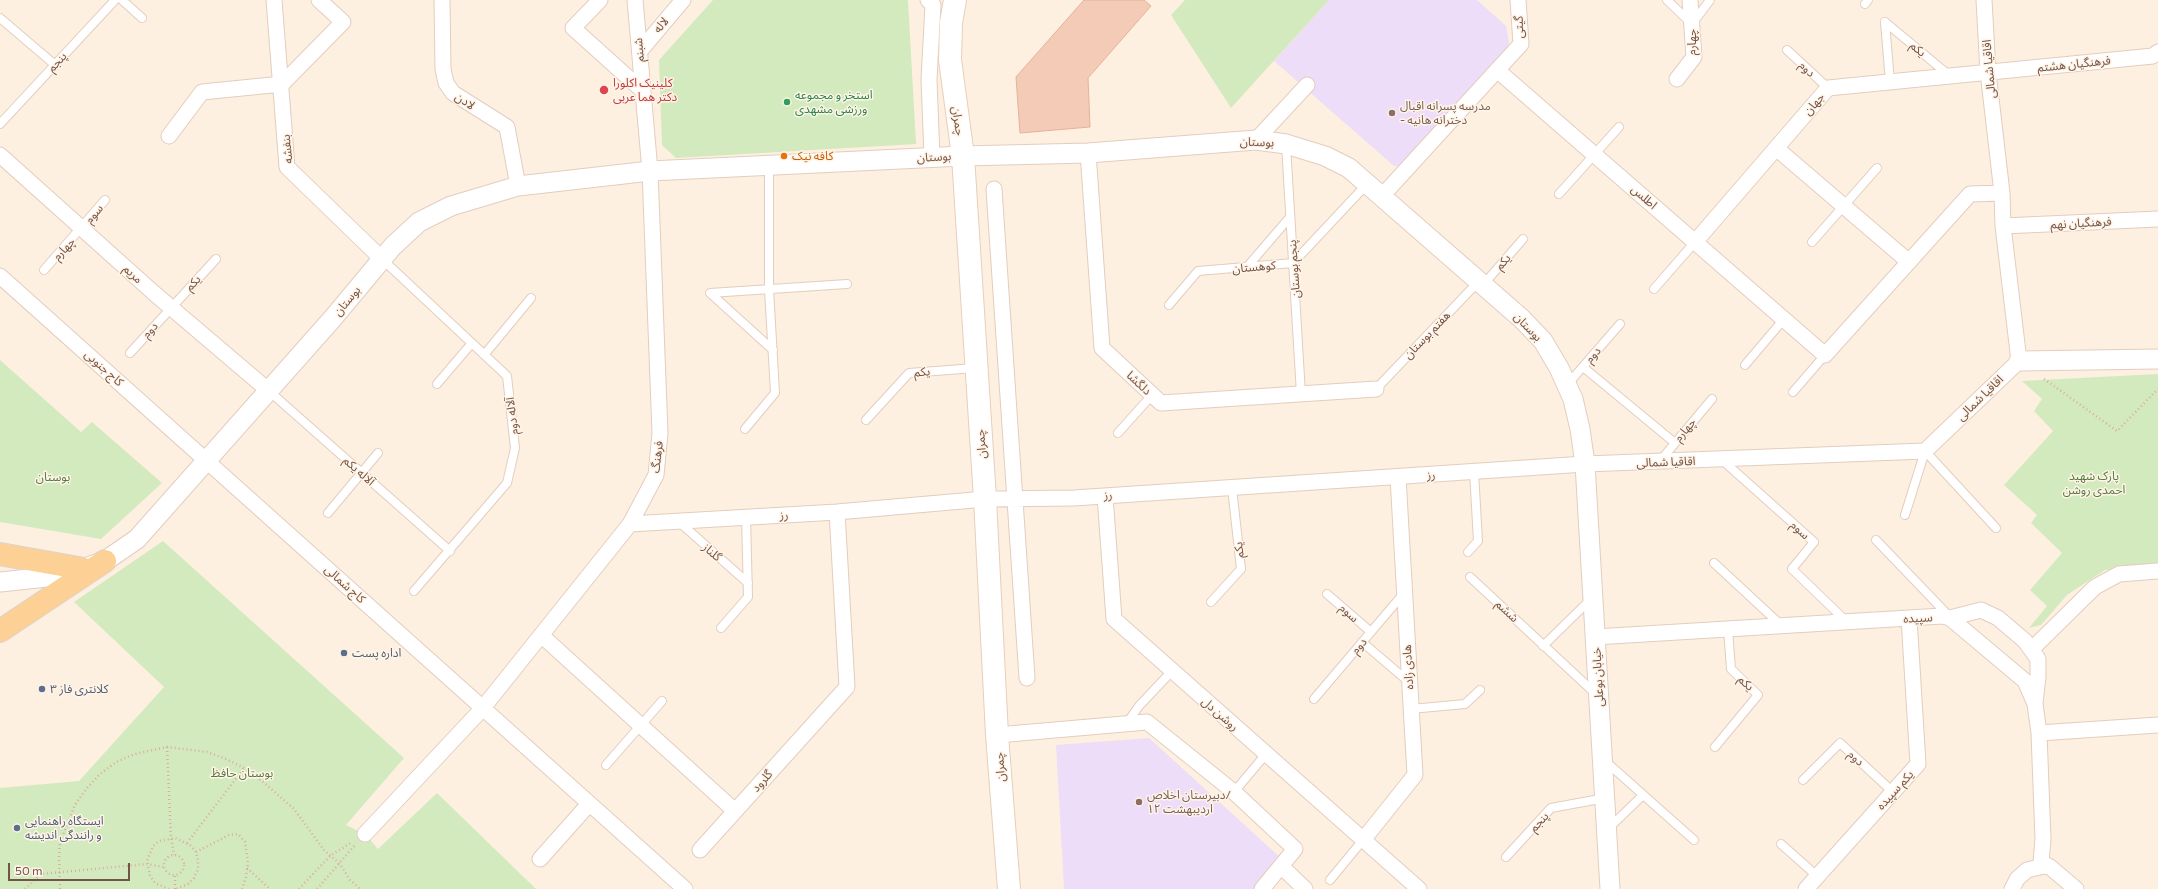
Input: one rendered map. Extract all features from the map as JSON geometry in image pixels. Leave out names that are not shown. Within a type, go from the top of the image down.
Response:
[{"type":"main road","name":"چمران","points":[[955,0],[951,23],[950,60],[963,156],[975,368],[985,499],[997,735],[1009,889]]},
{"type":"main road","points":[[0,554],[84,569]]},
{"type":"main road","points":[[0,631],[104,561]]},
{"type":"street","name":"بنفشه","points":[[274,0],[282,84],[287,167],[382,260]]},
{"type":"street","points":[[168,136],[202,92],[282,84],[343,22],[319,0]]},
{"type":"street","name":"لادن","points":[[442,0],[443,69],[446,83],[453,94],[507,127],[518,186]]},
{"type":"street","points":[[600,0],[573,28],[643,91]]},
{"type":"street","name":"شبنم","points":[[635,0],[650,171]]},
{"type":"street","name":"لاله","points":[[640,51],[683,0]]},
{"type":"street","points":[[928,0],[933,4],[928,80],[932,157]]},
{"type":"street","name":"گیتی","points":[[1497,70],[1521,44],[1518,0]]},
{"type":"street","name":"چهارم","points":[[1678,79],[1694,57],[1690,0]]},
{"type":"street","name":"اقاقیا شمالی","points":[[1585,464],[1925,451],[2019,361],[2003,226],[2002,193],[1988,72],[1984,0]]},
{"type":"street","name":"فرهنگیان هشتم","points":[[1988,72],[2152,56],[2158,52]]},
{"type":"street","points":[[1382,196],[1497,70]]},
{"type":"street","name":"اطلس","points":[[1497,70],[1825,355]]},
{"type":"street","name":"جهان","points":[[1695,242],[1828,88],[1988,72]]},
{"type":"street","points":[[1256,140],[1307,85]]},
{"type":"street","name":"بوستان","points":[[0,582],[65,575],[104,561],[137,539],[269,391],[393,246],[418,222],[451,206],[518,186],[650,171],[932,157],[1088,153],[1256,140],[1286,144],[1325,156],[1349,168],[1367,183],[1522,319],[1543,341],[1559,368],[1573,399],[1580,429],[1585,464]]},
{"type":"street","points":[[1776,148],[1909,262]]},
{"type":"street","name":"دلگشا","points":[[1088,153],[1102,348],[1161,403],[1376,388]]},
{"type":"street","name":"مریم","points":[[0,155],[171,308],[269,391]]},
{"type":"street","name":"فرهنگ","points":[[364,834],[482,709],[630,524],[656,475],[660,433],[650,171]]},
{"type":"street","points":[[994,189],[1027,678]]},
{"type":"street","points":[[1825,355],[1970,194],[2002,193]]},
{"type":"street","name":"فرهنگیان نهم","points":[[2003,226],[2158,219]]},
{"type":"street","name":"کاج جنوبی","points":[[0,276],[208,460]]},
{"type":"street","points":[[2019,361],[2158,359]]},
{"type":"street","name":"کاج شمالی","points":[[208,460],[482,709],[685,889]]},
{"type":"street","name":"رز","points":[[630,524],[838,512],[985,499],[1105,496],[1585,464]]},
{"type":"street","name":"خیابان بوعلی","points":[[1585,464],[1610,889]]},
{"type":"street","name":"هادی زاده","points":[[1363,840],[1415,775],[1398,477]]},
{"type":"street","name":"روشن دل","points":[[1105,496],[1114,619],[1172,672],[1419,889]]},
{"type":"street","name":"گلرود","points":[[700,850],[847,687],[838,512]]},
{"type":"street","points":[[2032,649],[2095,587],[2118,574],[2158,571]]},
{"type":"street","points":[[1950,618],[1981,610],[1989,613],[2011,628],[2032,649],[2038,659],[2035,704]]},
{"type":"street","name":"سپیده","points":[[1595,637],[1942,616],[1950,618],[2025,681],[2035,704],[2039,733],[2043,839],[2041,862],[2050,867]]},
{"type":"street","name":"یکم سپیده","points":[[1806,889],[1918,764],[1909,618]]},
{"type":"street","points":[[541,635],[735,811]]},
{"type":"street","points":[[997,735],[1147,722],[1234,792],[1295,849],[1282,868],[1262,889]]},
{"type":"street","points":[[2039,733],[2158,725]]},
{"type":"street","points":[[540,859],[589,804]]},
{"type":"street","points":[[2012,889],[2017,879],[2027,870],[2037,867],[2050,867],[2076,889]]},
{"type":"street","points":[[1282,868],[1305,889]]},
{"type":"lane","name":"پنجم","points":[[0,124],[54,64],[115,0]]},
{"type":"lane","points":[[122,0],[142,18]]},
{"type":"lane","points":[[1667,0],[1692,24],[1710,0]]},
{"type":"lane","points":[[0,18],[54,64]]},
{"type":"lane","name":"یکم","points":[[1890,82],[1885,22],[1950,76]]},
{"type":"lane","name":"دوم","points":[[1787,50],[1828,88]]},
{"type":"lane","points":[[1559,194],[1619,127]]},
{"type":"lane","name":"پنجم بوستان","points":[[1286,144],[1301,394]]},
{"type":"lane","points":[[745,429],[775,393],[769,289],[769,166]]},
{"type":"lane","points":[[1812,242],[1877,168]]},
{"type":"lane","name":"کوهستان","points":[[1170,305],[1198,271],[1293,264],[1367,183]]},
{"type":"lane","name":"سوم","points":[[83,228],[106,200]]},
{"type":"lane","points":[[1247,268],[1290,217]]},
{"type":"lane","name":"چهارم","points":[[44,270],[83,228]]},
{"type":"lane","name":"یکم","points":[[1481,283],[1523,240]]},
{"type":"lane","points":[[1654,289],[1695,242]]},
{"type":"lane","name":"یکم","points":[[171,308],[216,259]]},
{"type":"lane","name":"آلاله دوم","points":[[382,260],[507,376],[515,448],[507,483],[414,591]]},
{"type":"lane","name":"هفتم بوستان","points":[[1376,388],[1481,283]]},
{"type":"lane","points":[[773,350],[710,293],[847,284]]},
{"type":"lane","points":[[484,355],[531,298]]},
{"type":"lane","name":"دوم","points":[[130,352],[171,308]]},
{"type":"lane","points":[[1745,365],[1784,319]]},
{"type":"lane","name":"دوم","points":[[1567,385],[1620,324]]},
{"type":"lane","points":[[437,384],[472,343]]},
{"type":"lane","points":[[1793,392],[1825,355]]},
{"type":"lane","points":[[1583,367],[1675,443]]},
{"type":"lane","name":"یکم","points":[[866,420],[909,373],[975,368]]},
{"type":"lane","name":"آلاله یکم","points":[[269,391],[450,551]]},
{"type":"lane","points":[[1118,433],[1152,395]]},
{"type":"lane","name":"چهارم","points":[[1659,462],[1712,398]]},
{"type":"lane","points":[[1905,515],[1925,451],[1996,528]]},
{"type":"lane","points":[[328,513],[378,453]]},
{"type":"lane","name":"سوم","points":[[1721,459],[1814,542],[1792,569],[1847,622]]},
{"type":"lane","points":[[1468,552],[1478,541],[1474,472]]},
{"type":"lane","name":"یکم","points":[[1211,602],[1241,569],[1232,488]]},
{"type":"lane","points":[[721,628],[748,597],[746,517]]},
{"type":"lane","name":"گلناز","points":[[677,521],[748,583]]},
{"type":"lane","points":[[1876,540],[1950,618]]},
{"type":"lane","points":[[1714,563],[1782,626]]},
{"type":"lane","name":"ششم","points":[[1470,577],[1599,697]]},
{"type":"lane","name":"دوم","points":[[1314,700],[1405,593]]},
{"type":"lane","name":"سوم","points":[[1327,594],[1371,632]]},
{"type":"lane","points":[[1543,646],[1593,597]]},
{"type":"lane","name":"یکم","points":[[1715,747],[1758,695],[1731,669],[1728,629]]},
{"type":"lane","points":[[1362,642],[1409,682]]},
{"type":"lane","points":[[1127,723],[1139,706],[1172,672]]},
{"type":"lane","points":[[1411,709],[1465,704],[1480,690]]},
{"type":"lane","points":[[606,765],[662,701]]},
{"type":"lane","name":"دوم","points":[[1803,780],[1840,743],[1893,792]]},
{"type":"lane","points":[[1234,792],[1266,754]]},
{"type":"lane","points":[[1602,758],[1694,840]]},
{"type":"lane","points":[[1607,830],[1644,795]]},
{"type":"lane","name":"پنجم","points":[[1506,857],[1552,808],[1605,798]]},
{"type":"lane","points":[[1330,880],[1363,840]]},
{"type":"lane","points":[[1781,844],[1817,876]]},
{"type":"path","points":[[2019,361],[2117,431],[2158,389]]},
{"type":"path","points":[[167,747],[171,838],[174,855]]},
{"type":"path","points":[[60,889],[60,842],[75,805],[87,788],[100,774],[116,762],[135,754],[167,747],[207,752],[224,758],[244,768],[263,782],[294,810],[330,856],[340,864],[350,880],[360,889]]},
{"type":"path","points":[[187,843],[244,768]]},
{"type":"path","points":[[196,852],[229,835],[238,834],[245,842],[247,867],[242,889]]},
{"type":"path","points":[[299,889],[330,856],[364,834]]},
{"type":"path","points":[[316,889],[340,864],[364,834]]},
{"type":"path","points":[[169,889],[155,883],[150,876],[147,864],[149,853],[153,846],[159,841],[171,838],[187,843],[196,852],[198,869],[194,878],[188,884],[175,889],[175,876]]},
{"type":"path","points":[[163,866],[167,857],[174,855],[181,858],[184,867],[181,872],[175,876]]},
{"type":"path","points":[[25,889],[41,874],[147,864],[163,866],[169,874],[175,876]]},
{"type":"path","points":[[247,867],[270,889]]},
{"type":"shaded area","name":"مدرسه پسرانه اقبال - دخترانه هانیه","points":[[1329,0],[1477,0],[1506,26],[1509,42],[1507,49],[1403,166],[1394,166],[1274,61]]},
{"type":"shaded area","name":"دبیرستان اخلاص/ ۱۲ اردیبهشت","points":[[1149,738],[1282,859],[1254,889],[1064,889],[1056,745]]},
{"type":"green space","name":"استخر و مجموعه ورزشی مشهدی","points":[[713,0],[908,0],[916,144],[676,158],[662,145],[659,60]]},
{"type":"green space","points":[[1185,0],[1329,0],[1231,108],[1171,15]]},
{"type":"green space","name":"بوستان","points":[[0,360],[81,432],[92,422],[162,483],[101,539],[0,522]]},
{"type":"green space","name":"پارک شهید احمدی روشن","points":[[2158,374],[2158,566],[2105,570],[2067,595],[2041,625],[2029,628],[2047,606],[2030,590],[2062,553],[2031,523],[2037,515],[2004,485],[2053,431],[2034,411],[2042,399],[2022,381]]},
{"type":"green space","name":"بوستان حافظ","points":[[163,541],[404,758],[346,825],[365,834],[378,849],[437,793],[536,889],[0,889],[0,788],[79,781],[164,687],[74,602]]},
{"type":"building","points":[[1084,0],[1144,0],[1151,6],[1088,78],[1090,127],[1020,133],[1016,77]]},
{"type":"place","name":"کلینیک اکلورا دکتر هما عربی","points":[[604,90]]},
{"type":"place","name":"استخر و مجموعه ورزشی مشهدی","points":[[787,102]]},
{"type":"place","name":"مدرسه پسرانه اقبال - دخترانه هانیه","points":[[1392,113]]},
{"type":"place","name":"کافه نیک","points":[[784,156]]},
{"type":"place","name":"اداره پست","points":[[344,653]]},
{"type":"place","name":"کلانتری فاز ۳","points":[[42,689]]},
{"type":"place","name":"دبیرستان اخلاص/ ۱۲ اردیبهشت","points":[[1139,802]]},
{"type":"place","name":"ایستگاه راهنمایی و رانندگی اندیشه","points":[[17,828]]}]
